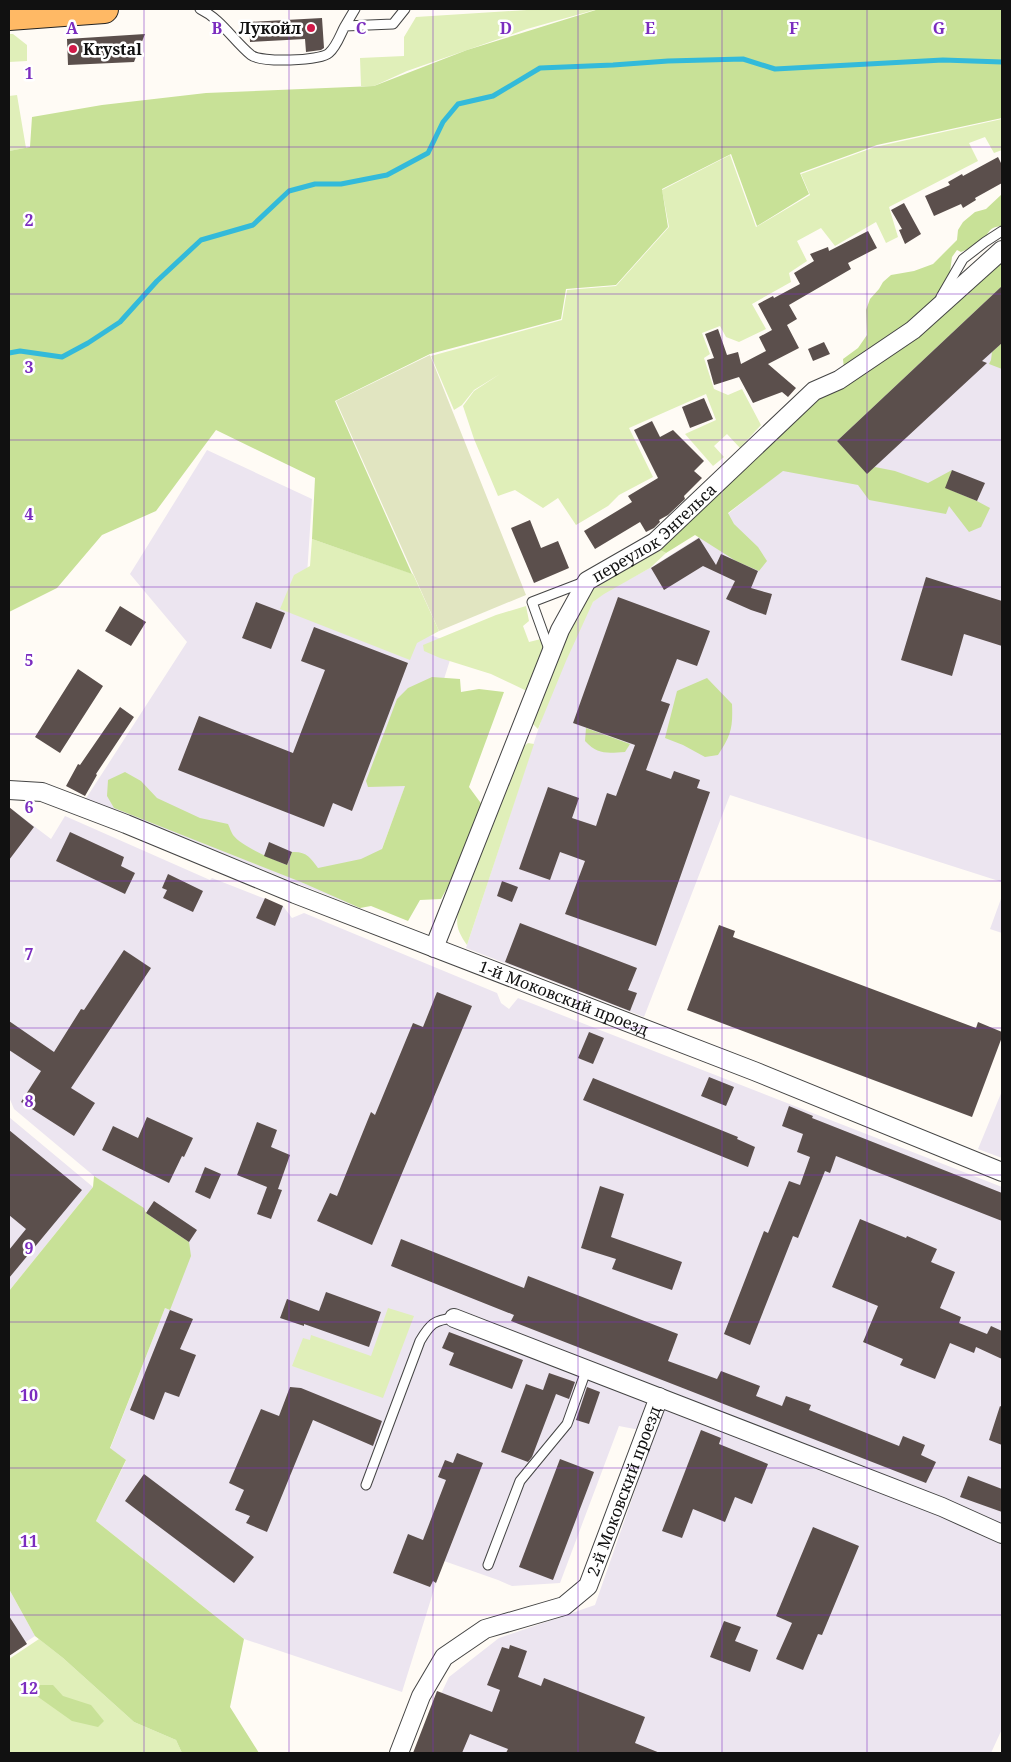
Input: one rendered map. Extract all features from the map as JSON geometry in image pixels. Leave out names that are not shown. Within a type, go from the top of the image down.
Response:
[{"type":"main road","points":[[9,16],[104,9]]},
{"type":"street","name":"переулок Энгельса","points":[[434,948],[560,630],[587,581],[655,542],[814,391],[839,380],[913,330],[1002,250]]},
{"type":"street","name":"1-й Моковский проезд","points":[[9,790],[42,792],[126,824],[287,891],[754,1071],[1002,1172]]},
{"type":"street","name":"2-й Моковский проезд","points":[[454,1318],[942,1507],[1002,1534]]},
{"type":"street","name":"2-й Моковский проезд","points":[[399,1753],[421,1696],[444,1657],[485,1629],[564,1606],[588,1586],[659,1396]]},
{"type":"lane","points":[[200,9],[216,19],[252,56],[259,59],[325,56],[335,46],[344,26],[355,9]]},
{"type":"lane","points":[[344,26],[393,24],[405,9]]},
{"type":"lane","points":[[929,316],[964,260],[985,242],[1002,231]]},
{"type":"lane","points":[[551,654],[532,602],[587,581]]},
{"type":"lane","points":[[366,1485],[420,1341],[429,1327],[439,1319],[454,1318]]},
{"type":"lane","points":[[488,1565],[520,1481],[567,1424],[587,1368]]},
{"type":"shaded area","points":[[1002,285],[1002,882],[730,795],[644,1017],[466,948],[547,703],[582,622],[593,602],[604,593],[650,568],[699,537],[783,470]]},
{"type":"shaded area","points":[[207,450],[312,499],[306,590],[455,644],[439,695],[360,908],[85,800],[187,642],[130,574]]},
{"type":"shaded area","points":[[10,808],[51,839],[65,816],[210,880],[212,878],[283,906],[292,918],[304,913],[497,993],[501,1003],[509,1009],[518,998],[1002,1187],[1002,1729],[991,1753],[413,1753],[449,1677],[499,1638],[595,1605],[655,1433],[619,1426],[560,1583],[512,1586],[444,1561],[402,1692],[244,1639],[96,1521],[126,1461],[110,1449],[165,1308],[170,1310],[147,1211],[94,1176],[14,1109],[9,1097]]},
{"type":"shaded area","points":[[1002,896],[1002,933],[990,929]]},
{"type":"shaded area","points":[[1002,1091],[1002,1158],[978,1149]]},
{"type":"shaded area","points":[[9,1117],[93,1187],[9,1291]]},
{"type":"shaded area","points":[[9,1589],[35,1636],[9,1653]]},
{"type":"green space","points":[[542,9],[598,9],[527,29],[407,71],[374,86],[361,86],[360,58],[404,56],[404,37],[416,17]]},
{"type":"green space","points":[[599,9],[1002,9],[1002,118],[877,145],[800,173],[809,194],[757,226],[731,154],[662,189],[668,227],[616,285],[566,289],[561,319],[430,354],[335,401],[412,574],[312,539],[315,478],[216,430],[156,511],[102,535],[57,588],[9,612],[9,151],[30,147],[32,117],[102,105],[206,93],[374,86],[467,50]]},
{"type":"green space","points":[[9,34],[13,34],[27,45],[27,61],[9,62]]},
{"type":"green space","points":[[17,95],[26,148],[9,151],[9,96]]},
{"type":"green space","points":[[1002,119],[1002,150],[994,153],[985,137],[969,143],[978,161],[889,207],[898,237],[886,243],[876,222],[835,246],[821,228],[797,241],[807,261],[789,273],[791,282],[752,304],[766,329],[739,342],[726,337],[720,326],[702,333],[710,354],[704,358],[714,389],[728,395],[742,389],[761,425],[740,448],[727,434],[714,446],[724,457],[713,466],[685,434],[716,420],[706,394],[629,428],[653,477],[619,495],[608,506],[576,525],[558,498],[543,508],[515,490],[498,496],[474,439],[463,406],[474,391],[500,374],[474,390],[462,405],[454,410],[431,356],[562,320],[567,290],[616,286],[669,227],[662,190],[730,155],[756,227],[810,195],[801,174],[875,147]]},
{"type":"green space","points":[[1002,194],[1002,226],[993,228],[976,246],[961,252],[957,250],[952,257],[950,272],[941,290],[924,314],[844,369],[843,359],[858,348],[867,335],[866,310],[870,299],[883,282],[891,275],[914,271],[933,264],[957,240],[958,230],[963,222],[975,212],[986,209]]},
{"type":"green space","points":[[1002,256],[1002,286],[837,441],[867,473],[875,467],[895,471],[928,483],[952,470],[946,488],[990,508],[981,527],[969,532],[949,506],[946,514],[869,500],[858,485],[783,471],[728,513],[734,524],[758,547],[767,561],[759,571],[736,561],[695,535],[666,553],[660,550],[661,541],[806,405]]},
{"type":"green space","points":[[1002,343],[1002,369],[989,364],[992,352]]},
{"type":"green space","points":[[430,355],[526,595],[439,631],[336,401]]},
{"type":"green space","points":[[312,539],[413,574],[439,631],[417,643],[410,660],[280,609],[294,575],[310,566]]},
{"type":"green space","points":[[661,541],[660,550],[666,553],[650,568],[593,602],[538,729],[532,723],[573,619],[587,595],[600,582]]},
{"type":"green space","points":[[526,606],[529,621],[523,626],[529,642],[541,639],[545,650],[529,692],[491,674],[424,651],[423,645],[496,615]]},
{"type":"green space","points":[[432,677],[460,679],[461,692],[479,689],[504,692],[469,787],[483,806],[462,861],[441,899],[420,900],[408,921],[371,906],[360,908],[301,882],[114,808],[107,796],[108,780],[125,772],[141,781],[157,798],[200,818],[228,824],[233,835],[243,844],[287,865],[292,852],[308,856],[318,868],[361,859],[382,849],[405,786],[368,787],[366,781],[397,699],[408,688]]},
{"type":"green space","points":[[707,678],[732,704],[732,719],[726,742],[718,755],[705,757],[665,738],[677,691]]},
{"type":"green space","points":[[586,728],[630,744],[625,752],[608,753],[599,751],[585,741]]},
{"type":"green space","points":[[528,743],[534,744],[467,945],[458,926],[457,916],[460,904],[522,748]]},
{"type":"green space","points":[[94,1176],[144,1208],[146,1213],[189,1242],[191,1256],[170,1310],[165,1308],[110,1448],[126,1460],[96,1521],[244,1639],[230,1707],[259,1753],[182,1753],[176,1740],[134,1722],[63,1658],[35,1636],[9,1589],[9,1291],[93,1187]]},
{"type":"green space","points":[[388,1308],[414,1316],[383,1398],[292,1366],[303,1338],[310,1340],[311,1335],[371,1356]]},
{"type":"green space","points":[[39,1639],[134,1722],[176,1740],[182,1753],[9,1753],[9,1659]]},
{"type":"green space","points":[[38,1685],[53,1685],[63,1696],[91,1705],[104,1721],[98,1727],[72,1721],[34,1694]]},
{"type":"building","points":[[322,18],[324,48],[321,50],[306,52],[305,39],[250,42],[249,22]]},
{"type":"building","points":[[145,34],[134,62],[68,65],[67,39]]},
{"type":"building","points":[[998,157],[1002,165],[1002,183],[975,198],[976,200],[963,208],[961,204],[934,216],[925,196],[950,185],[948,182]]},
{"type":"building","points":[[904,203],[921,234],[905,244],[899,230],[902,229],[891,210]]},
{"type":"building","points":[[868,231],[877,248],[848,263],[851,269],[789,305],[797,319],[787,325],[799,348],[768,364],[796,388],[788,397],[782,392],[753,403],[739,377],[714,385],[707,360],[714,358],[705,334],[718,329],[727,355],[738,352],[741,364],[766,351],[759,337],[772,330],[758,304],[800,284],[794,273],[814,261],[810,254],[828,247],[829,251]]},
{"type":"building","points":[[1002,286],[1002,343],[982,361],[987,363],[867,474],[837,441]]},
{"type":"building","points":[[824,342],[830,354],[813,361],[808,349]]},
{"type":"building","points":[[704,398],[713,419],[690,428],[682,407]]},
{"type":"building","points":[[652,421],[660,437],[673,430],[704,461],[694,471],[702,478],[684,496],[685,499],[668,515],[659,520],[660,522],[654,528],[646,532],[640,522],[595,549],[584,531],[632,502],[628,496],[658,478],[634,430]]},
{"type":"building","points":[[952,470],[985,483],[977,501],[945,488]]},
{"type":"building","points":[[530,520],[541,548],[558,541],[569,568],[534,583],[511,528]]},
{"type":"building","points":[[699,538],[716,565],[721,554],[758,571],[751,588],[772,594],[766,615],[726,599],[735,581],[703,566],[664,590],[651,568]]},
{"type":"building","points":[[926,577],[1002,601],[1002,646],[964,634],[952,676],[901,660]]},
{"type":"building","points":[[618,597],[710,631],[697,666],[677,659],[661,701],[670,704],[646,770],[671,779],[674,771],[700,780],[697,788],[710,792],[656,946],[565,914],[585,861],[560,852],[550,880],[519,869],[548,787],[579,798],[572,818],[596,826],[607,793],[616,796],[635,745],[573,723]]},
{"type":"building","points":[[256,602],[285,613],[271,649],[242,638]]},
{"type":"building","points":[[120,606],[146,622],[131,646],[105,631]]},
{"type":"building","points":[[314,627],[408,663],[352,811],[333,803],[324,827],[178,770],[199,716],[293,753],[325,670],[301,661]]},
{"type":"building","points":[[78,669],[103,686],[60,753],[35,737]]},
{"type":"building","points":[[120,707],[134,717],[96,774],[85,796],[66,786],[78,764],[80,765]]},
{"type":"building","points":[[9,807],[34,827],[9,860]]},
{"type":"building","points":[[70,832],[124,857],[121,866],[135,873],[125,894],[56,861]]},
{"type":"building","points":[[269,842],[292,852],[287,865],[264,856]]},
{"type":"building","points":[[168,874],[203,891],[193,912],[163,898],[167,890],[162,888]]},
{"type":"building","points":[[502,881],[518,887],[512,902],[497,896]]},
{"type":"building","points":[[265,898],[283,906],[275,926],[256,918]]},
{"type":"building","points":[[520,923],[637,968],[628,990],[637,993],[630,1011],[505,962]]},
{"type":"building","points":[[719,925],[735,931],[733,937],[976,1028],[978,1022],[1002,1032],[1002,1037],[972,1117],[687,1010]]},
{"type":"building","points":[[124,950],[151,968],[71,1088],[95,1103],[74,1136],[21,1102],[41,1071],[9,1050],[9,1021],[54,1052],[81,1009],[84,1010]]},
{"type":"building","points":[[437,992],[472,1006],[372,1245],[317,1221],[330,1193],[337,1196],[371,1112],[375,1115],[413,1023],[423,1027]]},
{"type":"building","points":[[589,1032],[604,1038],[593,1064],[578,1058]]},
{"type":"building","points":[[709,1077],[734,1087],[726,1106],[701,1096]]},
{"type":"building","points":[[593,1078],[738,1137],[737,1139],[755,1147],[748,1167],[583,1100]]},
{"type":"building","points":[[789,1106],[813,1116],[812,1118],[1002,1193],[1002,1221],[836,1156],[830,1173],[825,1171],[798,1238],[793,1236],[750,1345],[724,1334],[764,1231],[768,1233],[789,1181],[800,1185],[810,1157],[797,1152],[803,1134],[782,1126]]},
{"type":"building","points":[[147,1117],[193,1138],[169,1183],[102,1150],[113,1126],[138,1138]]},
{"type":"building","points":[[257,1122],[277,1130],[271,1147],[290,1155],[278,1189],[282,1190],[271,1219],[257,1214],[267,1187],[237,1175]]},
{"type":"building","points":[[9,1130],[82,1190],[9,1278],[9,1250],[26,1229],[9,1215]]},
{"type":"building","points":[[205,1167],[221,1174],[210,1199],[195,1192]]},
{"type":"building","points":[[600,1186],[624,1194],[611,1237],[682,1262],[672,1290],[612,1269],[616,1259],[581,1248]]},
{"type":"building","points":[[154,1201],[197,1230],[189,1242],[146,1213]]},
{"type":"building","points":[[860,1219],[937,1249],[931,1262],[955,1272],[940,1308],[961,1317],[959,1323],[987,1334],[991,1326],[1002,1331],[1002,1359],[976,1347],[974,1353],[950,1343],[935,1379],[900,1365],[903,1359],[863,1342],[878,1306],[832,1287]]},
{"type":"building","points":[[401,1239],[524,1288],[528,1276],[678,1334],[668,1361],[717,1379],[721,1371],[760,1386],[756,1396],[782,1406],[786,1396],[811,1405],[809,1410],[899,1446],[903,1436],[925,1445],[921,1455],[936,1462],[926,1483],[511,1321],[514,1315],[391,1266]]},
{"type":"building","points":[[326,1292],[381,1312],[369,1347],[304,1324],[304,1326],[280,1318],[287,1299],[319,1311]]},
{"type":"building","points":[[170,1310],[193,1319],[180,1349],[196,1355],[179,1397],[165,1392],[154,1420],[130,1410]]},
{"type":"building","points":[[449,1332],[523,1360],[512,1389],[449,1365],[454,1353],[442,1348]]},
{"type":"building","points":[[549,1373],[575,1382],[569,1399],[556,1394],[532,1457],[528,1462],[501,1452],[526,1384],[543,1390]]},
{"type":"building","points":[[290,1387],[301,1388],[382,1421],[373,1446],[313,1420],[267,1532],[246,1523],[250,1516],[235,1510],[244,1490],[229,1483],[261,1409],[279,1416]]},
{"type":"building","points":[[587,1387],[600,1392],[589,1424],[576,1420]]},
{"type":"building","points":[[1000,1406],[1002,1407],[1002,1445],[989,1440]]},
{"type":"building","points":[[701,1430],[721,1438],[719,1444],[768,1464],[752,1504],[735,1497],[725,1522],[693,1509],[682,1538],[662,1531]]},
{"type":"building","points":[[457,1453],[483,1463],[436,1583],[433,1581],[430,1587],[393,1573],[408,1534],[423,1540],[446,1480],[438,1477],[445,1460],[453,1463]]},
{"type":"building","points":[[560,1459],[594,1472],[553,1580],[519,1567]]},
{"type":"building","points":[[144,1474],[254,1557],[234,1583],[125,1501]]},
{"type":"building","points":[[968,1476],[1002,1489],[1002,1512],[960,1497]]},
{"type":"building","points":[[813,1527],[859,1546],[822,1635],[818,1634],[803,1670],[776,1659],[792,1623],[776,1616]]},
{"type":"building","points":[[9,1616],[27,1644],[9,1656]]},
{"type":"building","points":[[724,1621],[741,1627],[735,1641],[758,1650],[750,1672],[710,1657]]},
{"type":"building","points":[[510,1645],[527,1651],[518,1677],[541,1686],[544,1678],[645,1717],[635,1743],[660,1753],[506,1753],[508,1749],[470,1734],[462,1753],[413,1753],[437,1691],[492,1712],[500,1690],[487,1685],[502,1647],[509,1649]]},
{"type":"waterway","points":[[9,353],[20,351],[62,357],[120,322],[157,281],[201,240],[253,225],[289,191],[315,184],[341,184],[387,175],[428,153],[443,122],[458,104],[493,96],[540,68],[743,59],[775,69],[943,60],[1002,62]]},
{"type":"place","name":"Лукойл","points":[[311,28]]},
{"type":"place","name":"Krystal","points":[[73,49]]}]
